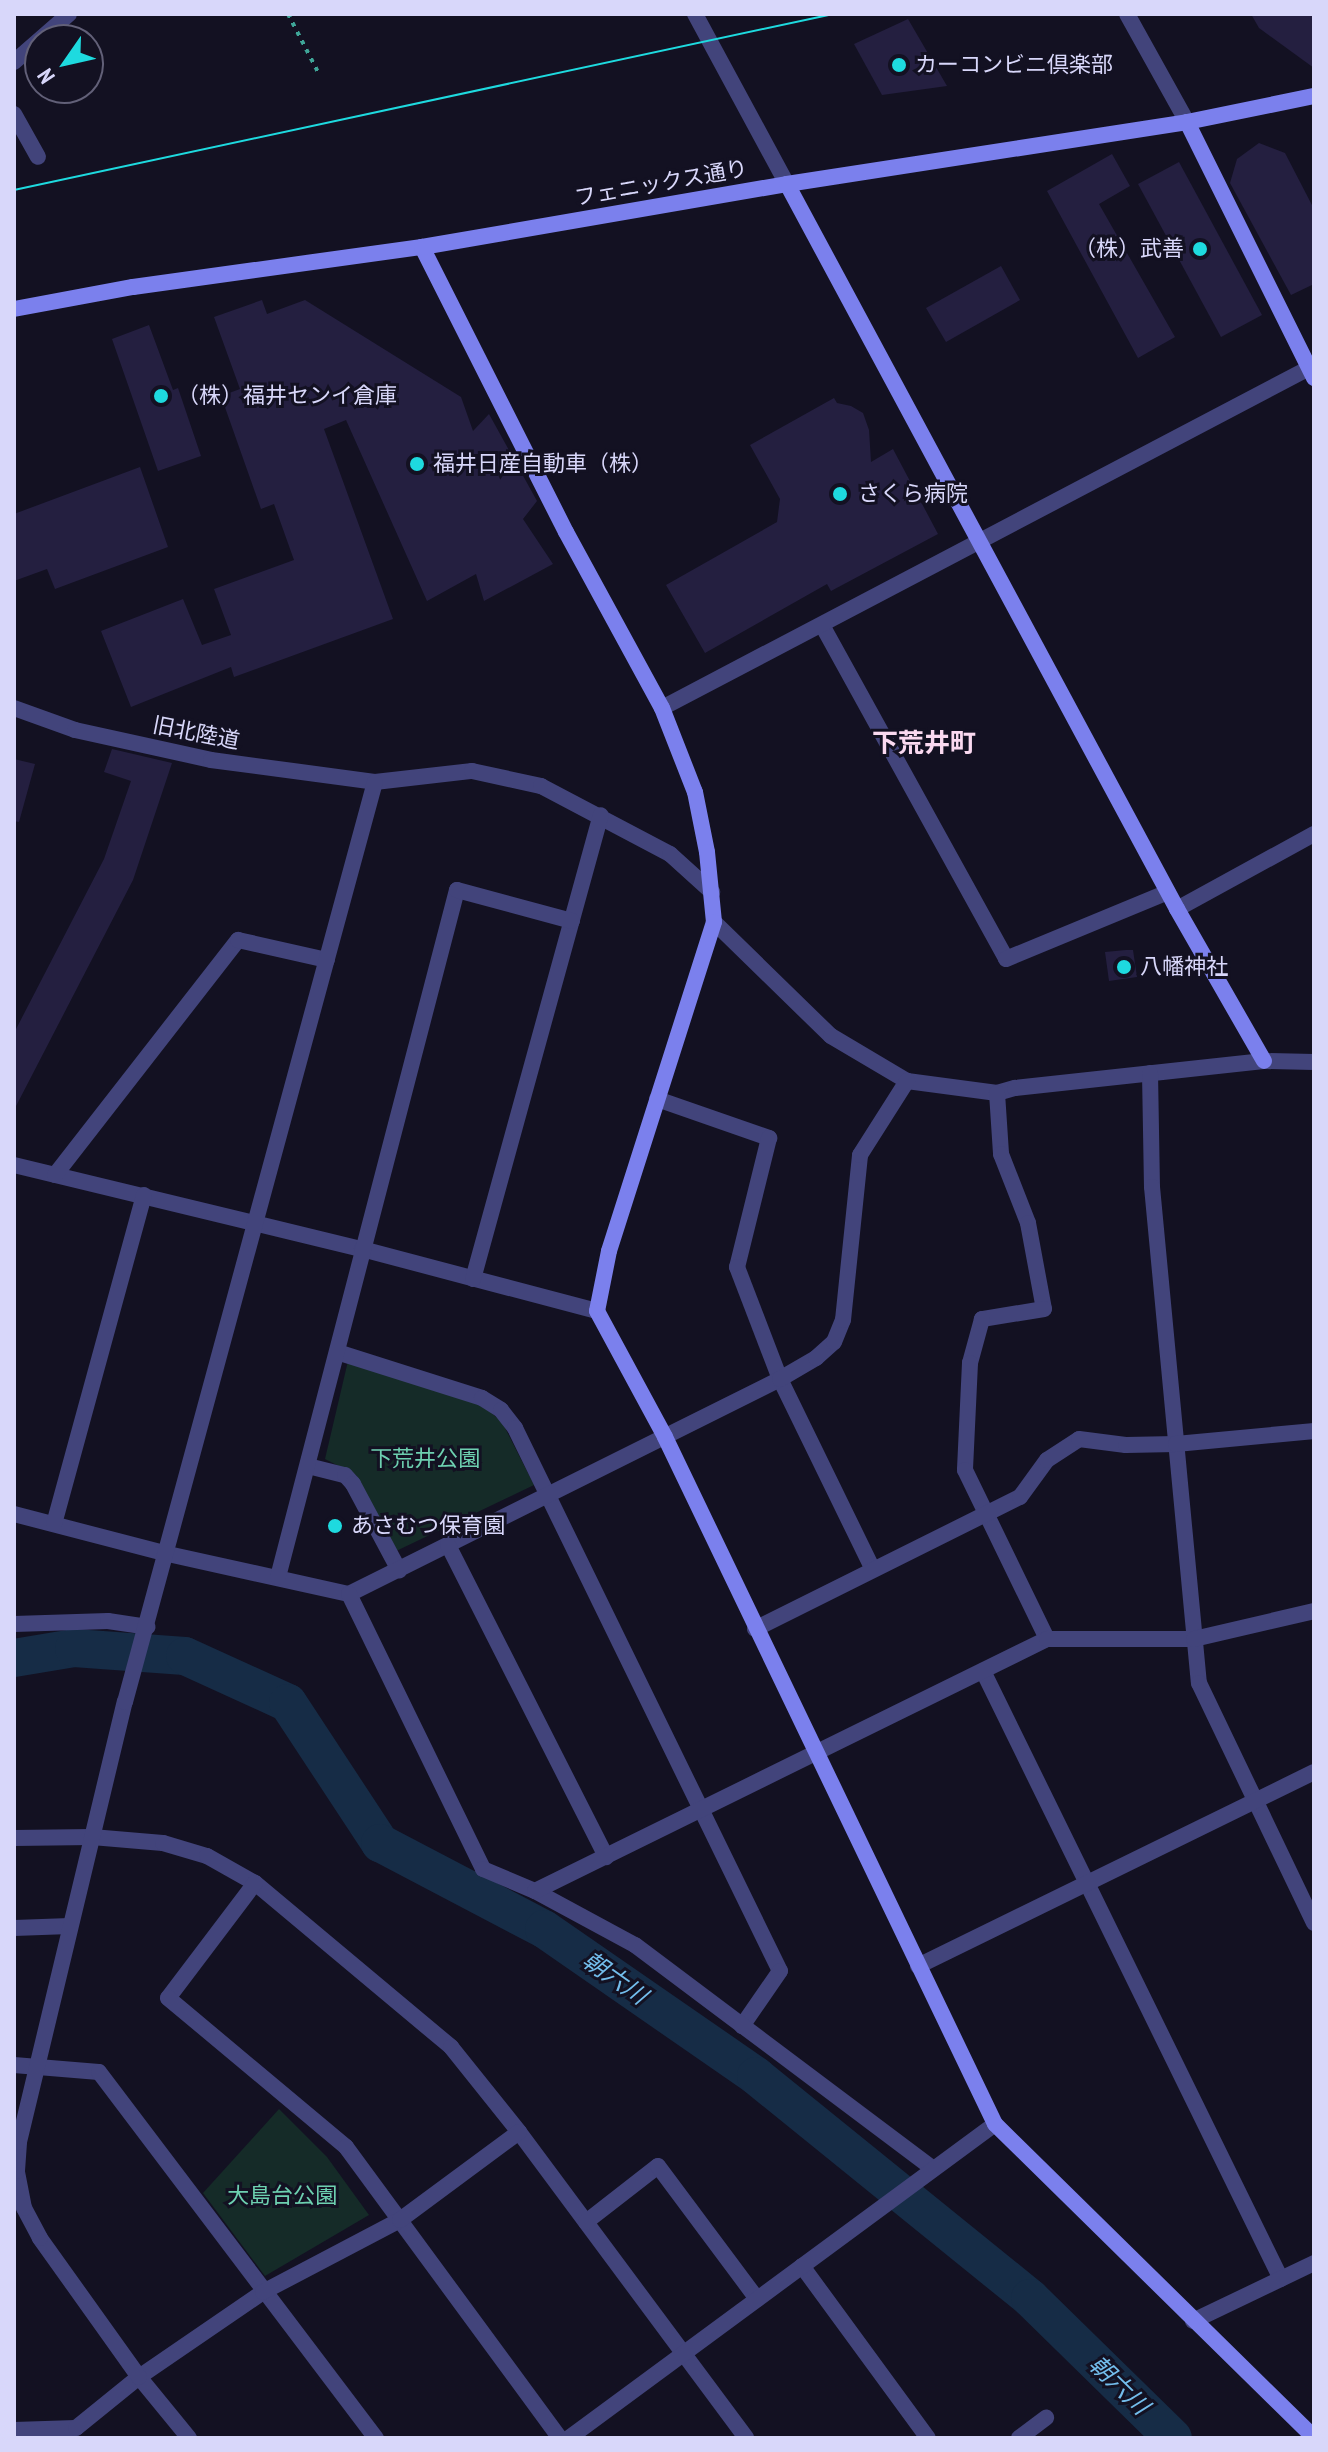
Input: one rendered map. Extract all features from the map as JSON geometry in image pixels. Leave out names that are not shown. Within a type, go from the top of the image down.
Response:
[{"type":"street","points":[[14,62],[69,14]]},
{"type":"street","points":[[695,14],[1177,909],[1264,1061]]},
{"type":"street","points":[[662,708],[1311,373],[1187,122],[1127,14]]},
{"type":"street","name":"フェニックス通り","points":[[14,309],[133,287],[422,247],[787,184],[1187,122],[1314,96]]},
{"type":"street","points":[[14,114],[38,157]]},
{"type":"street","points":[[422,247],[566,532],[662,708],[695,792],[712,892],[714,922],[609,1251],[597,1311],[665,1437],[995,2124],[1314,2437]]},
{"type":"street","points":[[822,625],[1006,959],[1168,892]]},
{"type":"street","name":"旧北陸道","points":[[14,708],[75,730],[211,760],[375,782],[472,771],[541,786],[670,854],[712,892]]},
{"type":"street","points":[[189,2438],[139,2377],[40,2238],[24,2208],[17,2171],[19,2142],[35,2064],[125,1702],[147,1633],[375,782]]},
{"type":"street","points":[[473,1279],[601,815]]},
{"type":"street","points":[[1177,909],[1314,834]]},
{"type":"street","points":[[278,1577],[457,890],[572,921]]},
{"type":"street","points":[[714,922],[831,1036],[907,1081],[997,1093],[1015,1088],[1264,1061],[1314,1062]]},
{"type":"street","points":[[55,1175],[238,940],[327,960]]},
{"type":"street","points":[[1150,1073],[1152,1187],[1199,1683],[1314,1923]]},
{"type":"street","points":[[14,1514],[168,1554],[349,1594],[399,1570],[780,1379],[816,1358],[834,1342],[843,1320],[860,1155],[907,1081]]},
{"type":"street","points":[[997,1093],[1001,1154],[1028,1223],[1044,1309],[982,1319],[970,1363],[965,1470],[1047,1639]]},
{"type":"street","points":[[657,1099],[769,1138],[737,1267],[780,1379],[873,1570]]},
{"type":"street","points":[[14,1165],[362,1249],[597,1311]]},
{"type":"street","points":[[54,1524],[144,1195]]},
{"type":"street","points":[[337,1352],[482,1398],[501,1410],[515,1428],[780,1971],[742,2026]]},
{"type":"street","points":[[755,1629],[1020,1497],[1047,1460],[1079,1439],[1126,1445],[1176,1444],[1314,1431]]},
{"type":"street","points":[[308,1466],[345,1475],[353,1484],[399,1570]]},
{"type":"street","points":[[448,1545],[606,1857]]},
{"type":"street","points":[[349,1594],[483,1869],[535,1891],[635,1945],[930,2172]]},
{"type":"street","points":[[535,1891],[1047,1639],[1194,1639],[1314,1611]]},
{"type":"street","points":[[14,1624],[108,1621],[147,1633]]},
{"type":"street","points":[[983,1671],[1281,2279]]},
{"type":"street","points":[[918,1966],[1314,1772]]},
{"type":"street","points":[[14,1838],[92,1837],[163,1843],[207,1856],[255,1883],[451,2047],[519,2132],[746,2438]]},
{"type":"street","points":[[255,1883],[168,1998],[346,2147],[560,2438]]},
{"type":"street","points":[[14,1928],[70,1926]]},
{"type":"street","points":[[14,2065],[35,2064],[99,2072],[376,2438]]},
{"type":"street","points":[[569,2438],[995,2124]]},
{"type":"street","points":[[14,2430],[76,2428],[139,2377],[263,2292],[400,2220],[519,2132]]},
{"type":"street","points":[[586,2222],[658,2166],[757,2299]]},
{"type":"street","points":[[1193,2321],[1314,2263]]},
{"type":"street","points":[[802,2266],[928,2438]]},
{"type":"street","points":[[1019,2438],[1046,2418]]},
{"type":"path","points":[[288,14],[319,74]]},
{"type":"green space","name":"下荒井公園","points":[[348,1361],[481,1404],[502,1422],[534,1485],[392,1553],[356,1475],[325,1459]]},
{"type":"green space","name":"大島台公園","points":[[279,2109],[327,2157],[369,2215],[265,2276],[203,2193]]},
{"type":"building","points":[[1251,14],[1314,14],[1314,68],[1259,28]]},
{"type":"building","points":[[908,19],[947,86],[882,95],[854,44]]},
{"type":"building","points":[[1259,143],[1285,153],[1314,209],[1314,284],[1291,295],[1230,183],[1237,159]]},
{"type":"building","points":[[1112,154],[1130,186],[1099,204],[1175,337],[1138,358],[1047,191]]},
{"type":"building","name":"（株）武善","points":[[1179,162],[1262,315],[1221,337],[1138,184]]},
{"type":"building","points":[[1001,266],[1020,300],[946,342],[926,308]]},
{"type":"building","points":[[262,300],[267,314],[305,300],[461,397],[473,431],[489,414],[537,501],[523,519],[553,564],[484,601],[476,574],[427,601],[346,420],[324,429],[393,619],[234,677],[231,667],[131,707],[101,631],[183,599],[202,645],[231,635],[214,589],[294,560],[274,504],[261,509],[221,396],[240,389],[214,317]]},
{"type":"building","name":"（株）福井センイ倉庫","points":[[149,325],[173,390],[178,388],[201,456],[158,471],[112,339]]},
{"type":"building","points":[[834,398],[837,403],[863,413],[869,430],[871,462],[893,449],[938,534],[831,591],[827,584],[705,653],[666,585],[777,522],[780,499],[750,445]]},
{"type":"building","points":[[140,467],[168,547],[55,589],[47,569],[14,581],[14,514]]},
{"type":"building","points":[[112,749],[172,763],[133,880],[14,1110],[14,1033],[104,859],[131,781],[104,772]]},
{"type":"building","points":[[14,759],[35,764],[19,822],[14,821]]},
{"type":"building","points":[[1133,950],[1137,977],[1109,981],[1105,952]]},
{"type":"waterway","name":"朝六川","points":[[14,1658],[74,1648],[185,1656],[288,1703],[380,1843],[544,1929],[756,2076],[1030,2298],[1173,2438]]},
{"type":"tram line","points":[[14,190],[833,14]]},
{"type":"place","name":"カーコンビニ倶楽部","points":[[899,65]]},
{"type":"place","name":"（株）武善","points":[[1200,249]]},
{"type":"place","name":"（株）福井センイ倉庫","points":[[161,396]]},
{"type":"place","name":"福井日産自動車（株）","points":[[417,464]]},
{"type":"place","name":"さくら病院","points":[[840,494]]},
{"type":"place","name":"八幡神社","points":[[1124,967]]},
{"type":"place","name":"あさむつ保育園","points":[[335,1526]]},
{"type":"district","name":"下荒井町","points":[[924,743]]}]
